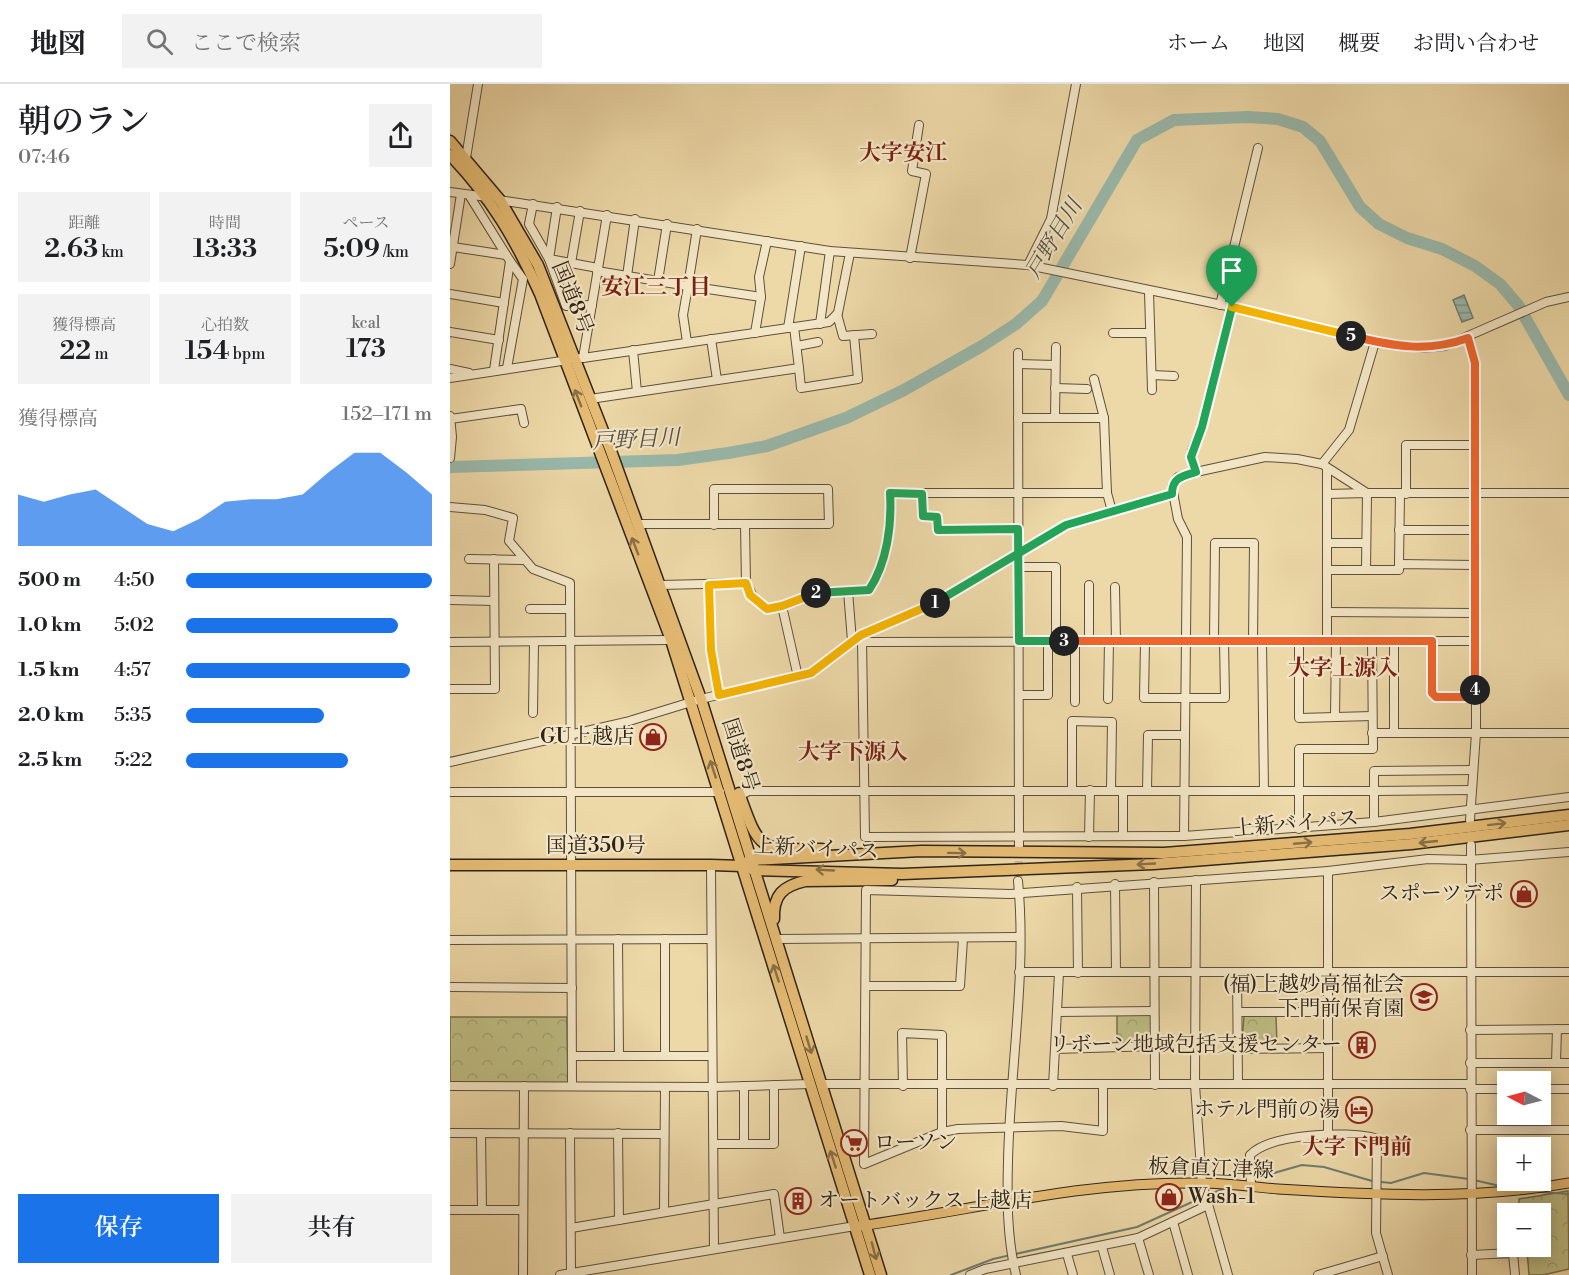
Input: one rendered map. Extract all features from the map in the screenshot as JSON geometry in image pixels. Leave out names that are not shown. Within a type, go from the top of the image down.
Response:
[{"type":"highway","name":"国道8号","points":[[450,141],[500,200],[538,264],[590,399],[605,452]]},
{"type":"highway","name":"国道8号","points":[[450,155],[487,197],[522,254],[574,359],[671,640],[696,700],[727,762],[753,865],[776,934],[815,1084],[870,1275]]},
{"type":"highway","name":"国道8号","points":[[613,473],[638,524],[660,585],[696,700],[742,866],[815,1084],[867,1225],[881,1275]]},
{"type":"highway","points":[[736,797],[753,833],[770,846],[786,849],[871,848],[921,851]]},
{"type":"highway","name":"上新バイパス","points":[[753,865],[902,873],[997,872],[1309,853],[1568,817]]},
{"type":"highway","name":"上新バイパス","points":[[742,866],[921,851],[1164,853],[1410,834],[1568,817]]},
{"type":"highway","name":"国道350号","points":[[450,865],[742,866]]},
{"type":"highway","points":[[776,934],[775,901],[779,893],[792,884],[805,881],[900,879],[997,872]]},
{"type":"main road","name":"板倉直江津線","points":[[855,1226],[1085,1188],[1202,1183],[1375,1192],[1470,1194],[1569,1183]]},
{"type":"street","points":[[466,158],[478,84]]},
{"type":"street","points":[[1028,266],[1051,219],[1076,84]]},
{"type":"street","points":[[910,258],[926,174],[912,171],[919,125]]},
{"type":"street","points":[[1220,305],[1258,148]]},
{"type":"street","points":[[450,192],[850,253],[1028,266],[1232,307],[1375,342],[1432,348],[1468,338],[1535,307],[1569,297]]},
{"type":"street","points":[[450,264],[465,194]]},
{"type":"street","points":[[465,194],[523,279],[507,368]]},
{"type":"street","points":[[533,204],[528,224],[549,259],[566,306],[592,305]]},
{"type":"street","points":[[549,259],[557,207]]},
{"type":"street","points":[[571,263],[580,211]]},
{"type":"street","points":[[574,359],[592,305],[606,215]]},
{"type":"street","points":[[627,276],[635,219]]},
{"type":"street","points":[[657,281],[667,224]]},
{"type":"street","points":[[687,342],[683,315],[696,229]]},
{"type":"street","points":[[755,333],[761,297],[759,277],[767,241]]},
{"type":"street","points":[[801,246],[791,328],[796,346],[801,388],[858,379],[854,335]]},
{"type":"street","points":[[453,247],[508,258]]},
{"type":"street","points":[[820,324],[830,250]]},
{"type":"street","points":[[850,253],[837,314],[843,336],[872,334]]},
{"type":"street","points":[[494,370],[508,258]]},
{"type":"street","points":[[549,259],[627,276],[761,297]]},
{"type":"street","points":[[1149,291],[1152,390]]},
{"type":"street","points":[[450,294],[504,303]]},
{"type":"street","points":[[1196,472],[1191,457],[1202,427],[1232,307]]},
{"type":"street","points":[[450,378],[820,324],[829,322],[837,314]]},
{"type":"street","points":[[450,332],[499,340]]},
{"type":"street","points":[[1113,333],[1150,333]]},
{"type":"street","points":[[1468,338],[1475,363],[1476,494],[1476,733],[1470,820]]},
{"type":"street","points":[[711,339],[717,380]]},
{"type":"street","points":[[796,346],[818,342]]},
{"type":"street","points":[[1327,641],[1328,570],[1325,467],[1349,430],[1375,342]]},
{"type":"street","points":[[1055,418],[1056,347]]},
{"type":"street","points":[[633,350],[637,392]]},
{"type":"street","points":[[1018,353],[1019,846]]},
{"type":"street","points":[[1018,364],[1055,365]]},
{"type":"street","points":[[590,399],[799,368]]},
{"type":"street","points":[[450,369],[474,374]]},
{"type":"street","points":[[1152,375],[1174,376]]},
{"type":"street","points":[[1094,379],[1104,418],[1107,493],[1112,511]]},
{"type":"street","points":[[1055,388],[1087,389]]},
{"type":"street","points":[[450,458],[452,446],[450,417],[521,409],[524,423]]},
{"type":"street","points":[[1018,418],[1104,418]]},
{"type":"street","points":[[1328,570],[1399,570],[1399,530],[1406,445],[1475,445]]},
{"type":"street","points":[[1184,836],[1184,641],[1187,537],[1178,519],[1172,487],[1178,477],[1265,457],[1297,459],[1325,467],[1367,494]]},
{"type":"street","points":[[638,524],[714,525],[745,525],[829,524],[828,489],[714,489],[714,525]]},
{"type":"street","points":[[745,525],[746,583],[750,595],[763,608],[782,606],[822,592],[869,590],[890,534],[890,493],[1107,493]]},
{"type":"street","points":[[1327,494],[1569,493]]},
{"type":"street","points":[[922,494],[923,516],[937,517],[938,530],[1018,529]]},
{"type":"street","points":[[862,639],[942,599],[1066,525],[1172,494]]},
{"type":"street","points":[[1366,570],[1367,494]]},
{"type":"street","points":[[450,507],[485,510],[513,518],[509,541],[523,560],[533,569],[570,583],[572,1086]]},
{"type":"street","points":[[1399,530],[1475,530]]},
{"type":"street","points":[[1214,640],[1215,543],[1254,543],[1264,790]]},
{"type":"street","points":[[1327,543],[1365,543]]},
{"type":"street","points":[[469,559],[523,560]]},
{"type":"street","points":[[450,689],[495,689],[494,559]]},
{"type":"street","points":[[1400,564],[1475,565]]},
{"type":"street","points":[[1018,567],[1056,567],[1048,695],[1019,695]]},
{"type":"street","points":[[660,585],[746,583]]},
{"type":"street","points":[[709,585],[711,650],[719,695]]},
{"type":"street","points":[[1089,585],[1089,641]]},
{"type":"street","points":[[1108,699],[1115,587]]},
{"type":"street","points":[[848,591],[852,640]]},
{"type":"street","points":[[450,600],[494,601]]},
{"type":"street","points":[[782,606],[798,677]]},
{"type":"street","points":[[530,609],[570,609]]},
{"type":"street","points":[[1327,612],[1475,613]]},
{"type":"street","points":[[862,639],[865,837],[1184,836],[1299,830],[1470,812],[1569,796]]},
{"type":"street","points":[[450,642],[570,643],[671,640]]},
{"type":"street","points":[[450,762],[570,736],[696,700],[798,677],[819,669],[852,640],[1475,641]]},
{"type":"street","points":[[1145,642],[1144,698],[1225,698],[1224,640]]},
{"type":"street","points":[[1335,717],[1336,640]]},
{"type":"street","points":[[1075,641],[1075,702]]},
{"type":"street","points":[[1299,641],[1299,718],[1372,716]]},
{"type":"street","points":[[1299,830],[1299,749],[1373,749],[1372,641]]},
{"type":"street","points":[[1394,641],[1394,733]]},
{"type":"street","points":[[1432,641],[1432,693],[1436,697],[1475,697]]},
{"type":"street","points":[[533,713],[534,643]]},
{"type":"street","points":[[1072,790],[1072,721],[1112,722],[1111,790]]},
{"type":"street","points":[[1372,733],[1569,733]]},
{"type":"street","points":[[1147,791],[1148,735],[1185,735]]},
{"type":"street","points":[[1374,822],[1374,771],[1473,770]]},
{"type":"street","points":[[1089,837],[1090,790]]},
{"type":"street","points":[[736,797],[749,791],[1471,790]]},
{"type":"street","points":[[1123,791],[1123,836]]},
{"type":"street","points":[[450,792],[720,792]]},
{"type":"street","points":[[1471,845],[1469,860],[1472,1275]]},
{"type":"street","points":[[1103,1086],[1103,1131],[1061,1126],[942,1132],[864,1164],[866,890],[979,895],[1328,871],[1428,859],[1469,860],[1569,852]]},
{"type":"street","points":[[711,865],[714,1249]]},
{"type":"street","points":[[1328,871],[1328,1135]]},
{"type":"street","points":[[1196,880],[1195,1084],[1202,1183],[1228,1275]]},
{"type":"street","points":[[1016,1275],[1007,1201],[1008,1127],[1019,972],[1018,881]]},
{"type":"street","points":[[1154,882],[1155,1085]]},
{"type":"street","points":[[1115,884],[1116,972]]},
{"type":"street","points":[[1077,887],[1077,973]]},
{"type":"street","points":[[776,934],[867,938],[1020,937]]},
{"type":"street","points":[[618,939],[619,1056]]},
{"type":"street","points":[[665,939],[665,1056]]},
{"type":"street","points":[[450,940],[711,939]]},
{"type":"street","points":[[866,986],[960,986],[963,939]]},
{"type":"street","points":[[1019,972],[1569,972]]},
{"type":"street","points":[[1053,1086],[1059,973]]},
{"type":"street","points":[[1237,973],[1238,1083]]},
{"type":"street","points":[[450,987],[572,988]]},
{"type":"street","points":[[1058,1012],[1154,1011]]},
{"type":"street","points":[[1239,1012],[1328,1012]]},
{"type":"street","points":[[1556,1063],[1557,1029]]},
{"type":"street","points":[[1470,1030],[1569,1029]]},
{"type":"street","points":[[903,1086],[903,1033],[942,1035],[942,1132]]},
{"type":"street","points":[[1056,1048],[1155,1046]]},
{"type":"street","points":[[1239,1049],[1328,1048]]},
{"type":"street","points":[[572,1056],[712,1056]]},
{"type":"street","points":[[1470,1063],[1569,1063]]},
{"type":"street","points":[[450,1086],[713,1087],[815,1084],[1103,1086],[1238,1083],[1497,1088]]},
{"type":"street","points":[[714,1143],[774,1144],[774,1085]]},
{"type":"street","points":[[523,1275],[524,1086]]},
{"type":"street","points":[[744,1086],[744,1143]]},
{"type":"street","points":[[664,1211],[665,1087]]},
{"type":"street","points":[[1551,1089],[1569,1089]]},
{"type":"street","points":[[1470,1130],[1569,1130]]},
{"type":"street","points":[[450,1133],[664,1134]]},
{"type":"street","points":[[481,1133],[482,1210]]},
{"type":"street","points":[[570,1133],[571,1273]]},
{"type":"street","points":[[618,1133],[619,1220]]},
{"type":"street","points":[[1251,1186],[1250,1155],[1254,1151],[1287,1139],[1328,1135],[1375,1138],[1377,1141],[1376,1233],[1388,1275]]},
{"type":"street","points":[[571,1228],[774,1194],[780,1238]]},
{"type":"street","points":[[970,1275],[1138,1238],[1208,1205]]},
{"type":"street","points":[[450,1210],[523,1210]]},
{"type":"street","points":[[1173,1222],[1188,1275]]},
{"type":"street","points":[[560,1275],[855,1226]]},
{"type":"street","points":[[1138,1238],[1149,1275]]},
{"type":"street","points":[[1102,1247],[1110,1275]]},
{"type":"street","points":[[1471,1255],[1513,1253],[1515,1275]]},
{"type":"street","points":[[1067,1254],[1073,1275]]},
{"type":"street","points":[[1318,1275],[1341,1272],[1383,1256]]},
{"type":"green space","points":[[1117,1014],[1149,1014],[1152,1043],[1117,1044]]},
{"type":"green space","points":[[1276,1015],[1277,1045],[1244,1045],[1242,1043],[1244,1016]]},
{"type":"green space","points":[[450,1017],[567,1017],[568,1083],[450,1084]]},
{"type":"green space","points":[[1568,1191],[1569,1269],[1543,1275],[1529,1275],[1528,1257],[1551,1257],[1551,1203],[1519,1203],[1519,1199]]},
{"type":"shaded area","points":[[1464,295],[1473,318],[1462,322],[1453,300]]},
{"type":"waterway","name":"戸野目川","points":[[450,467],[678,460],[767,446],[846,418],[904,390],[982,346],[1016,324],[1042,301],[1137,140],[1174,120],[1248,117],[1278,119],[1303,127],[1320,141],[1360,207],[1379,224],[1407,238],[1442,249],[1475,266],[1500,284],[1518,305],[1569,395]]},
{"type":"waterway","points":[[1253,1179],[1302,1165],[1324,1167],[1372,1181],[1391,1183],[1424,1173],[1469,1179]]},
{"type":"waterway","points":[[1474,1180],[1497,1185]]},
{"type":"waterway","points":[[1208,1195],[1225,1188]]},
{"type":"waterway","points":[[1539,1192],[1569,1194]]},
{"type":"waterway","points":[[951,1275],[993,1259],[1137,1227],[1203,1197]]},
{"type":"tunnel","points":[[1018,881],[1019,847]]},
{"type":"place","name":"GU上越店","points":[[653,737]]},
{"type":"place","name":"スポーツデポ","points":[[1524,894]]},
{"type":"place","name":"(福)上越妙高福祉会 下門前保育園","points":[[1424,997]]},
{"type":"place","name":"リボーン地域包括支援センター","points":[[1362,1045]]},
{"type":"place","name":"ホテル門前の湯","points":[[1359,1110]]},
{"type":"place","name":"ローソン","points":[[854,1143]]},
{"type":"place","name":"Wash-1","points":[[1169,1197]]},
{"type":"place","name":"オートバックス 上越店","points":[[798,1201]]},
{"type":"district","name":"大字安江","points":[[903,153]]},
{"type":"district","name":"安江三丁目","points":[[656,287]]},
{"type":"district","name":"大字上源入","points":[[1343,668]]},
{"type":"district","name":"大字下源入","points":[[853,752]]},
{"type":"district","name":"大字下門前","points":[[1357,1147]]},
{"type":"route","points":[[1232,307],[1202,427],[1192,451],[1191,457],[1196,472],[1178,477],[1172,487],[1172,494],[1066,525],[1018,555],[942,599],[852,640],[819,669],[811,673],[719,695],[711,650],[709,585],[746,583],[750,595],[759,605],[767,609],[822,592],[869,590],[890,534],[890,493],[922,494],[923,516],[937,517],[938,530],[1018,529],[1018,555],[1018,567],[1019,641],[1432,641],[1432,693],[1436,697],[1475,697],[1475,363],[1468,338],[1432,348],[1375,342],[1232,307]]}]
